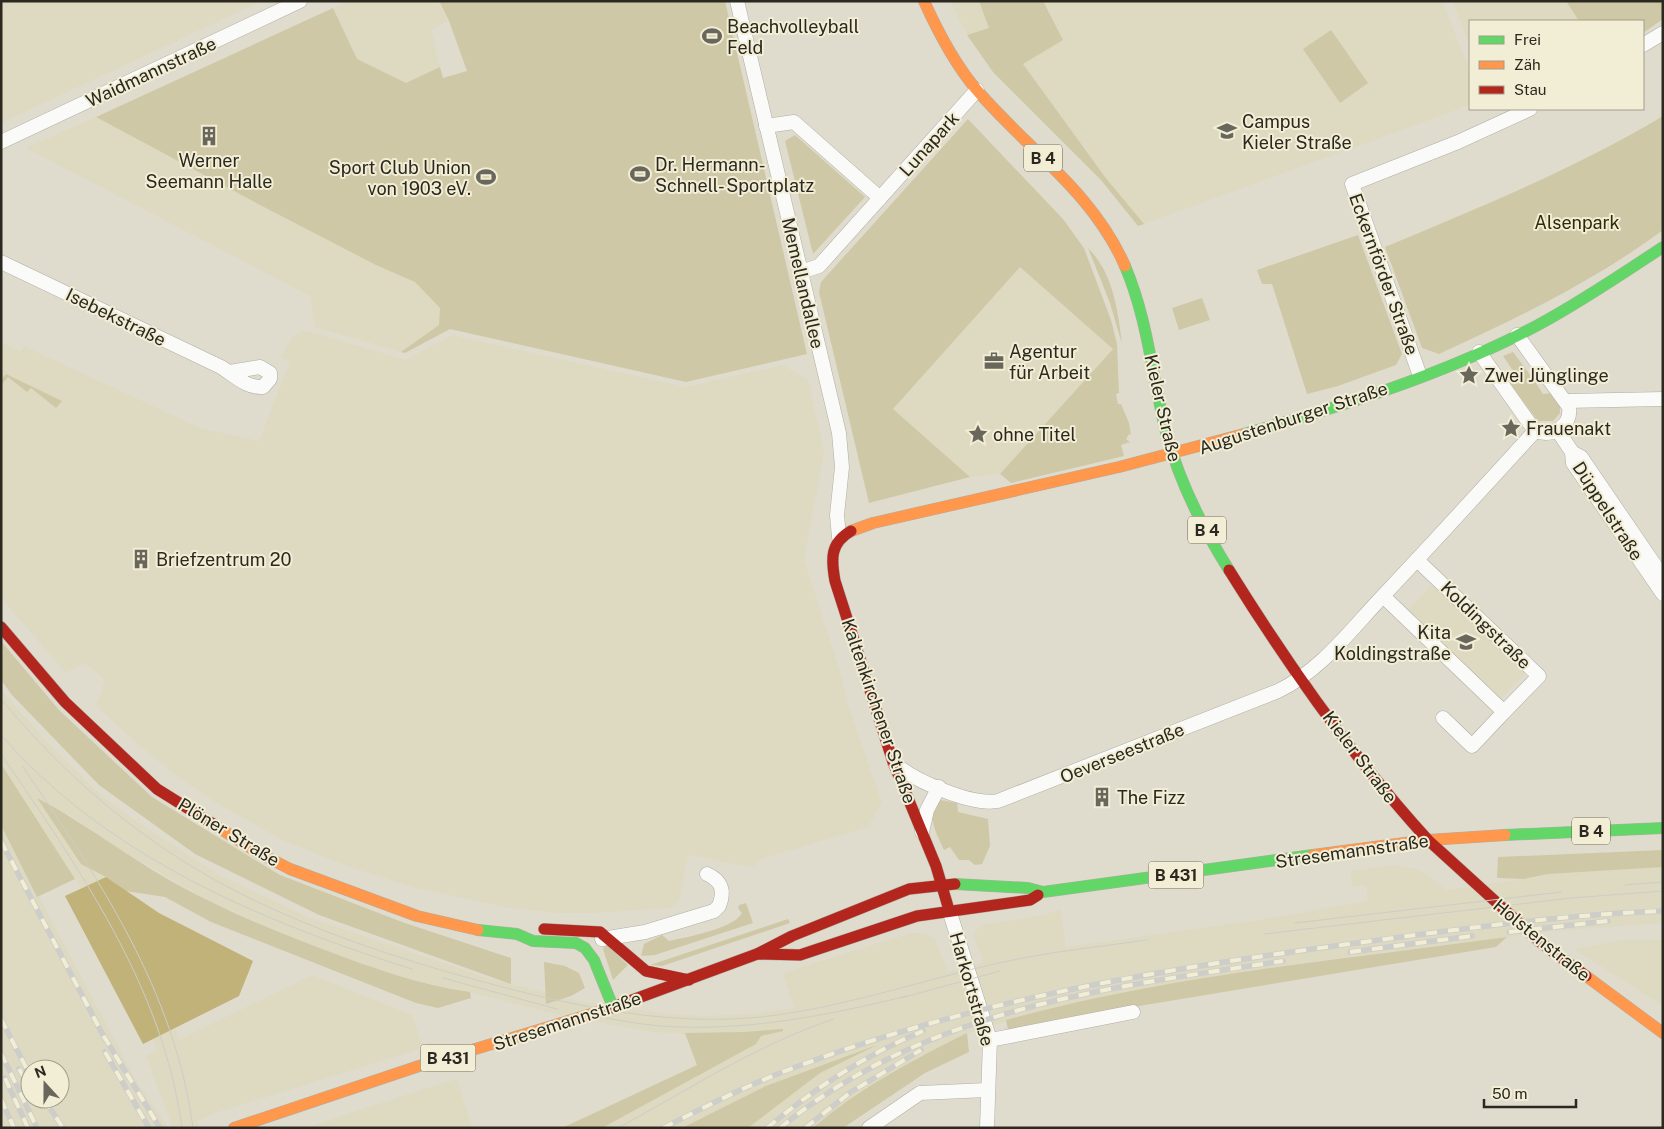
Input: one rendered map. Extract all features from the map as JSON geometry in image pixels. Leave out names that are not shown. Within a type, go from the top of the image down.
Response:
[{"type":"main road","name":"Kieler Straße","points":[[924,1],[946,46],[977,90],[1084,200],[1105,229],[1119,253],[1144,321],[1162,420],[1173,455],[1192,503],[1226,565],[1302,679],[1393,801],[1428,840]]},
{"type":"main road","name":"Augustenburger Straße","points":[[839,537],[846,531],[873,523],[1173,455],[1350,402],[1420,376],[1517,335],[1596,291],[1663,248]]},
{"type":"main road","name":"Kaltenkirchener Straße","points":[[839,537],[832,548],[833,572],[893,762],[942,884],[949,910]]},
{"type":"main road","name":"Plöner Straße","points":[[1,627],[65,702],[157,789],[257,852],[290,868],[416,916],[467,929],[517,934],[533,941],[576,943]]},
{"type":"main road","name":"Stresemannstraße","points":[[234,1128],[419,1066],[614,1007],[757,954],[792,936],[899,892],[942,884],[1028,888],[1043,892],[1428,840],[1470,836],[1663,828]]},
{"type":"main road","name":"Holstenstraße","points":[[1428,840],[1540,942],[1663,1033]]},
{"type":"main road","name":"Stresemannstraße","points":[[757,954],[800,955],[917,916],[1030,900],[1043,892]]},
{"type":"main road","name":"Plöner Straße","points":[[517,934],[532,929],[574,928],[602,937]]},
{"type":"main road","points":[[602,937],[646,971],[689,980]]},
{"type":"main road","points":[[576,943],[585,948],[594,960],[614,1007]]},
{"type":"street","name":"Waidmannstraße","points":[[1,142],[300,1]]},
{"type":"street","name":"Memellandallee","points":[[737,1],[839,433],[842,467],[837,515],[839,537]]},
{"type":"street","points":[[1644,44],[1663,33]]},
{"type":"street","name":"Lunapark","points":[[801,272],[819,266],[977,90]]},
{"type":"street","name":"Eckernförder Straße","points":[[1420,376],[1352,184],[1458,142],[1528,110]]},
{"type":"street","points":[[766,126],[794,122],[880,198]]},
{"type":"street","name":"Isebekstraße","points":[[1,262],[230,372]]},
{"type":"street","points":[[1479,352],[1535,431],[1552,434],[1558,431],[1568,419],[1570,413],[1566,401],[1517,335]]},
{"type":"street","points":[[1566,401],[1663,399]]},
{"type":"street","points":[[1302,679],[1320,663],[1418,560],[1535,431]]},
{"type":"street","name":"Düppelstraße","points":[[1558,431],[1572,452],[1581,457],[1663,577]]},
{"type":"street","name":"Düppelstraße","points":[[1572,452],[1573,463],[1663,594]]},
{"type":"street","name":"Koldingstraße","points":[[1418,560],[1539,676],[1472,746],[1443,718]]},
{"type":"street","points":[[1383,596],[1504,712]]},
{"type":"street","name":"Oeverseestraße","points":[[893,762],[909,775],[939,787],[985,802],[998,801],[1269,695],[1302,679]]},
{"type":"street","points":[[922,832],[927,810],[939,787]]},
{"type":"street","name":"Plöner Straße","points":[[576,943],[602,937],[645,932],[702,916],[719,906],[723,895],[721,884],[707,874]]},
{"type":"street","name":"Harkortstraße","points":[[949,910],[990,1040],[987,1128]]},
{"type":"street","name":"Plöner Straße","points":[[602,937],[623,927],[665,926]]},
{"type":"street","points":[[632,961],[633,944],[645,932]]},
{"type":"street","points":[[594,960],[602,937]]},
{"type":"street","points":[[990,1040],[1134,1012]]},
{"type":"street","points":[[870,1128],[920,1093],[987,1090]]},
{"type":"shaded area","points":[[1,1],[262,1],[1,123]]},
{"type":"shaded area","points":[[347,1],[438,1],[448,21],[431,30],[440,67],[406,83],[357,59],[333,8]]},
{"type":"shaded area","name":"Campus Kieler Straße","points":[[950,1],[1442,1],[1469,68],[1469,105],[1138,226],[1101,180],[993,72],[967,35]]},
{"type":"shaded area","points":[[1452,1],[1566,1],[1578,20],[1469,20],[1469,44]]},
{"type":"shaded area","points":[[96,117],[342,247],[415,282],[440,308],[439,325],[401,352],[315,327],[311,304],[312,297],[26,148]]},
{"type":"shaded area","points":[[1020,267],[1113,349],[1000,474],[970,477],[893,409]]},
{"type":"shaded area","points":[[307,331],[406,360],[452,335],[686,387],[783,365],[808,380],[824,452],[804,559],[842,678],[847,702],[882,803],[868,827],[761,859],[754,868],[688,855],[679,901],[670,908],[595,913],[556,913],[510,908],[415,888],[353,868],[284,841],[213,801],[173,773],[140,746],[96,706],[105,680],[85,663],[66,673],[1,598],[1,342],[21,352],[24,346],[200,428],[259,441],[290,362],[281,357],[292,337]]},
{"type":"shaded area","name":"Kita Koldingstraße","points":[[1432,585],[1525,674],[1500,699],[1407,611]]},
{"type":"shaded area","points":[[1,690],[46,741],[102,796],[136,821],[221,876],[310,918],[488,978],[578,1001],[625,1008],[669,1014],[704,1016],[752,1014],[794,1008],[783,973],[911,933],[924,933],[935,939],[948,972],[983,963],[973,933],[981,925],[1044,915],[1061,909],[1066,947],[1258,920],[1368,901],[1366,885],[1352,887],[1350,871],[1394,865],[1420,870],[1447,890],[1540,877],[1548,874],[1663,867],[1663,923],[1554,931],[1302,963],[1210,978],[1033,1013],[967,1033],[919,1057],[870,1086],[813,1128],[602,1128],[700,1073],[685,1034],[653,1032],[563,1016],[470,992],[435,987],[403,979],[288,936],[204,898],[112,845],[66,812],[122,910],[168,1007],[179,1040],[312,975],[412,1015],[423,1048],[212,1114],[198,1121],[199,1128],[173,1128],[146,1056],[157,1051],[151,1029],[90,902],[1,764]]},
{"type":"shaded area","points":[[1,825],[135,1079],[168,1128],[1,1128]]},
{"type":"shaded area","points":[[106,877],[159,913],[253,961],[239,996],[143,1044],[65,896]]},
{"type":"shaded area","points":[[1623,940],[1663,940],[1663,1006],[1574,949]]},
{"type":"shaded area","points":[[457,1079],[472,1128],[305,1128],[427,1088]]},
{"type":"green space","points":[[439,1],[725,1],[807,354],[686,382],[450,329],[405,353],[401,352],[439,325],[440,308],[415,282],[376,265],[96,117],[333,8],[357,59],[406,83],[440,67],[443,78],[467,71],[449,21]]},
{"type":"green space","points":[[979,1],[1043,1],[1063,40],[1023,64],[1105,177],[1144,224],[1138,226],[1101,180],[993,72],[967,35],[989,28]]},
{"type":"green space","points":[[1566,1],[1663,1],[1663,19],[1644,32],[1644,20],[1578,20]]},
{"type":"green space","points":[[1331,30],[1368,83],[1340,103],[1303,49]]},
{"type":"green space","name":"Alsenpark","points":[[1663,116],[1663,230],[1582,283],[1497,327],[1439,354],[1422,348],[1385,247],[1492,202],[1561,170]]},
{"type":"green space","points":[[968,119],[1063,219],[1084,248],[1111,320],[1117,344],[1119,393],[1116,394],[1118,404],[1121,404],[1129,423],[1131,435],[1129,434],[1126,439],[1130,442],[1121,445],[1124,456],[1011,483],[1000,474],[1113,349],[1020,267],[893,409],[970,477],[869,503],[819,292],[821,282]]},
{"type":"green space","points":[[795,135],[865,197],[813,254],[785,141]]},
{"type":"green space","points":[[1358,235],[1402,354],[1396,365],[1338,386],[1307,394],[1272,284],[1262,284],[1257,270]]},
{"type":"green space","points":[[1088,248],[1109,280],[1119,318],[1122,344],[1110,303]]},
{"type":"green space","points":[[1202,298],[1210,320],[1179,330],[1172,308]]},
{"type":"green space","points":[[1513,352],[1531,376],[1540,376],[1543,379],[1534,380],[1543,394],[1553,393],[1560,404],[1560,413],[1553,421],[1538,421],[1510,383],[1520,381],[1503,356]]},
{"type":"green space","points":[[6,374],[62,401],[56,408],[31,388],[27,392],[8,377],[1,385],[1,380]]},
{"type":"green space","points":[[1,641],[59,710],[152,797],[280,875],[402,922],[511,958],[511,984],[319,915],[195,854],[99,785],[12,695],[1,680]]},
{"type":"green space","points":[[1,764],[75,879],[37,897],[1,825]]},
{"type":"green space","points":[[37,798],[71,817],[169,880],[226,909],[285,935],[379,969],[433,985],[470,992],[471,998],[438,1008],[416,1003],[211,922],[165,897],[126,891],[106,877],[81,864]]},
{"type":"green space","points":[[941,800],[957,803],[958,812],[988,819],[990,846],[982,864],[975,865],[969,860],[959,860],[950,847],[944,850],[935,831],[933,817],[933,811]]},
{"type":"green space","points":[[1663,850],[1663,867],[1548,874],[1524,879],[1497,878],[1498,857]]},
{"type":"green space","points":[[746,903],[753,923],[655,955],[641,956],[644,944],[662,935],[669,941],[709,932],[729,924],[742,913],[738,908],[739,905]]},
{"type":"green space","points":[[788,919],[790,923],[662,966],[650,965]]},
{"type":"green space","points":[[1507,937],[1496,947],[1139,1006],[1008,1030],[1006,1020],[1067,1004],[1192,980]]},
{"type":"green space","points":[[606,944],[628,965],[613,980],[603,949]]},
{"type":"green space","points":[[544,962],[565,966],[579,973],[585,988],[571,996],[546,1004]]},
{"type":"green space","points":[[783,1029],[783,1031],[761,1036],[756,1044],[602,1128],[562,1128],[697,1065],[685,1033]]},
{"type":"green space","points":[[967,1033],[969,1052],[925,1073],[843,1128],[813,1128],[868,1087],[907,1064]]},
{"type":"green space","points":[[877,1045],[820,1073],[748,1128],[682,1128],[766,1086]]},
{"type":"tram line","points":[[1,699],[48,752],[100,800],[155,843],[215,880],[317,928],[423,965],[528,993],[594,1008],[660,1017],[694,1019],[761,1017],[828,1006],[1023,958],[1147,940]]},
{"type":"tram line","points":[[1,735],[43,778],[88,816],[138,850],[190,880],[299,930],[412,969]]},
{"type":"tram line","points":[[1,754],[88,885],[114,931],[137,978],[157,1026],[172,1076],[182,1128]]},
{"type":"tram line","points":[[23,767],[79,851],[130,938],[170,1030],[184,1078],[193,1128]]},
{"type":"tram line","points":[[1625,885],[1663,882]]},
{"type":"tram line","points":[[1264,934],[1571,898],[1663,891]]},
{"type":"tram line","points":[[1295,923],[1561,892]]},
{"type":"tram line","points":[[901,998],[1000,971]]},
{"type":"tram line","points":[[443,978],[557,1009]]},
{"type":"tram line","points":[[596,1016],[660,1026],[723,1027],[815,1016],[907,996]]},
{"type":"tram line","points":[[618,1128],[751,1054],[806,1029],[834,1019]]},
{"type":"railway","points":[[1,841],[103,1035],[160,1128]]},
{"type":"railway","points":[[663,1128],[768,1078],[870,1041],[937,1021],[1073,989],[1211,964],[1427,934],[1545,920],[1663,911]]},
{"type":"railway","points":[[1509,932],[1608,921]]},
{"type":"railway","points":[[1350,952],[1472,936]]},
{"type":"railway","points":[[780,1128],[836,1088],[895,1056],[956,1030],[1019,1010],[1084,994],[1283,961]]},
{"type":"railway","points":[[1,1019],[22,1059]]},
{"type":"railway","points":[[767,1128],[803,1099],[841,1074],[881,1051],[923,1031]]},
{"type":"railway","points":[[805,1128],[851,1092],[921,1050]]},
{"type":"railway","points":[[105,1052],[149,1128]]},
{"type":"railway","points":[[1,1053],[37,1128]]},
{"type":"railway","points":[[5,1078],[28,1128]]},
{"type":"railway","points":[[1,1099],[14,1128]]},
{"type":"railway","points":[[51,1109],[63,1128]]},
{"type":"traffic: fast","points":[[1244,434],[1394,387],[1431,374],[1503,343],[1554,316],[1663,247]]},
{"type":"traffic: fast","points":[[1125,266],[1139,307],[1171,450],[1192,503],[1229,570]]},
{"type":"traffic: fast","points":[[1505,835],[1663,828]]},
{"type":"traffic: fast","points":[[955,884],[1028,888],[1043,892],[1313,855]]},
{"type":"traffic: fast","points":[[478,930],[517,934],[533,941],[576,943],[585,948],[594,960],[613,1007]]},
{"type":"traffic: slow","points":[[924,1],[947,47],[968,79],[996,111],[1077,193],[1112,240],[1125,266]]},
{"type":"traffic: slow","points":[[851,531],[873,523],[1119,467],[1244,434]]},
{"type":"traffic: slow","points":[[213,824],[257,852],[290,869],[417,916],[478,930]]},
{"type":"traffic: slow","points":[[1313,855],[1428,840],[1505,835]]},
{"type":"traffic: slow","points":[[1586,976],[1663,1033]]},
{"type":"traffic: slow","points":[[234,1128],[419,1066],[608,1009]]},
{"type":"traffic: jam","points":[[851,531],[839,541],[834,552],[835,581],[893,762],[936,866],[949,910]]},
{"type":"traffic: jam","points":[[1229,570],[1274,641],[1322,710],[1400,809],[1428,840]]},
{"type":"traffic: jam","points":[[1,627],[65,702],[157,789],[213,824]]},
{"type":"traffic: jam","points":[[1428,840],[1540,942],[1586,976]]},
{"type":"traffic: jam","points":[[608,1009],[757,954],[792,936],[909,889],[955,884]]},
{"type":"traffic: jam","points":[[758,954],[800,955],[917,916],[1030,900],[1038,895]]},
{"type":"traffic: jam","points":[[544,929],[600,932],[646,971],[689,980]]},
{"type":"place","name":"Beachvolleyball Feld","points":[[712,36]]},
{"type":"place","name":"Campus Kieler Straße","points":[[1227,131]]},
{"type":"place","name":"Werner Seemann Halle","points":[[209,136]]},
{"type":"place","name":"Dr. Hermann- Schnell- Sportplatz","points":[[640,174]]},
{"type":"place","name":"Sport Club Union von 1903 eV.","points":[[486,177]]},
{"type":"place","name":"Agentur für Arbeit","points":[[994,361]]},
{"type":"place","name":"Zwei Jünglinge","points":[[1469,375]]},
{"type":"place","name":"Frauenakt","points":[[1511,428]]},
{"type":"place","name":"ohne Titel","points":[[978,434]]},
{"type":"place","name":"Briefzentrum 20","points":[[141,559]]},
{"type":"place","name":"Kita Koldingstraße","points":[[1466,642]]},
{"type":"place","name":"The Fizz","points":[[1102,797]]}]
